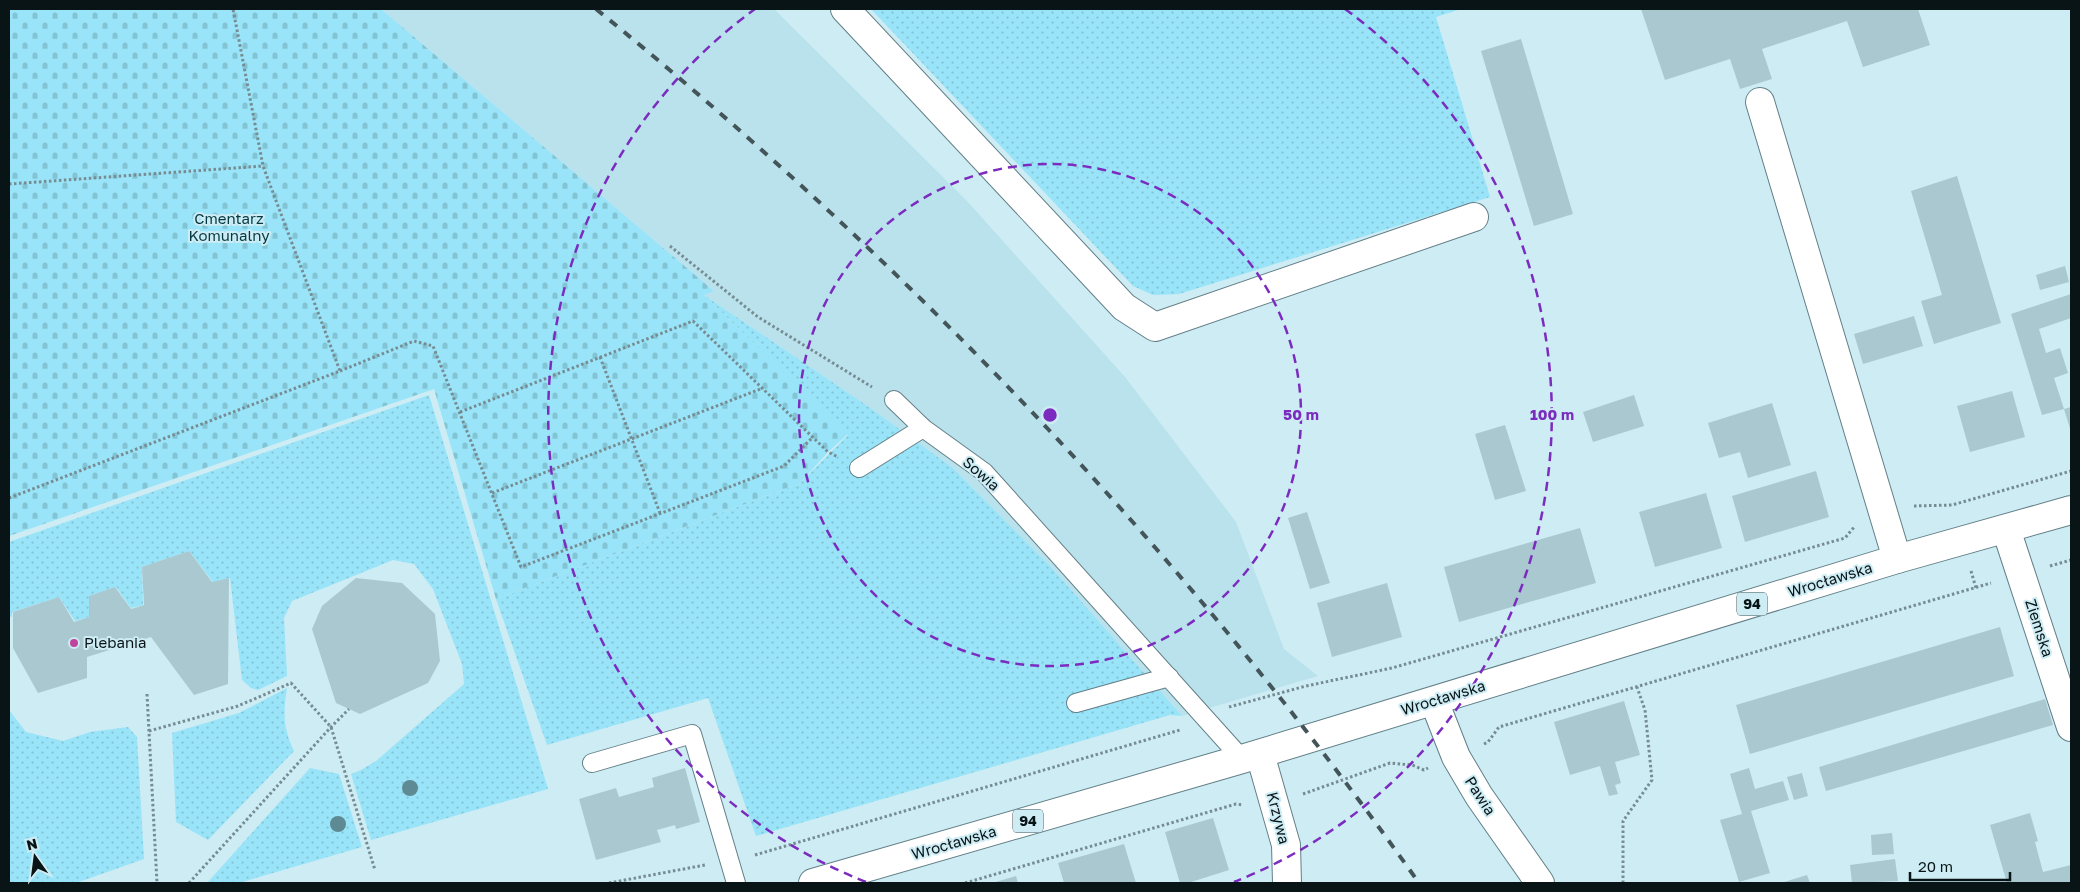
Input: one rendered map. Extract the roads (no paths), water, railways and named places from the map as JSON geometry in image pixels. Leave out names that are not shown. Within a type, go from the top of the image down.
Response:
[{"type":"street","points":[[845,9],[1124,307],[1155,327],[1474,217]]},
{"type":"street","points":[[1760,102],[1897,559]]},
{"type":"street","name":"Wrocławska","points":[[813,883],[1251,756],[1897,559],[2071,510]]},
{"type":"street","name":"Ziemska","points":[[2006,528],[2071,727]]},
{"type":"street","name":"Pawia","points":[[1434,701],[1456,757],[1479,796],[1540,883]]},
{"type":"street","name":"Krzywa","points":[[1251,756],[1275,805],[1286,845],[1287,883]]},
{"type":"lane","name":"Sowia","points":[[894,400],[923,428],[984,472],[1204,716],[1251,756]]},
{"type":"lane","points":[[858,468],[923,428]]},
{"type":"lane","points":[[1076,703],[1169,677]]},
{"type":"lane","points":[[592,763],[692,734],[736,883]]},
{"type":"railway","points":[[596,9],[711,106],[824,206],[932,310],[1038,418],[1139,529],[1236,644],[1330,762],[1419,883]]},
{"type":"place","name":"Plebania","points":[[74,643]]},
{"type":"park label","name":"Cmentarz Komunalny","points":[[229,228]]}]
